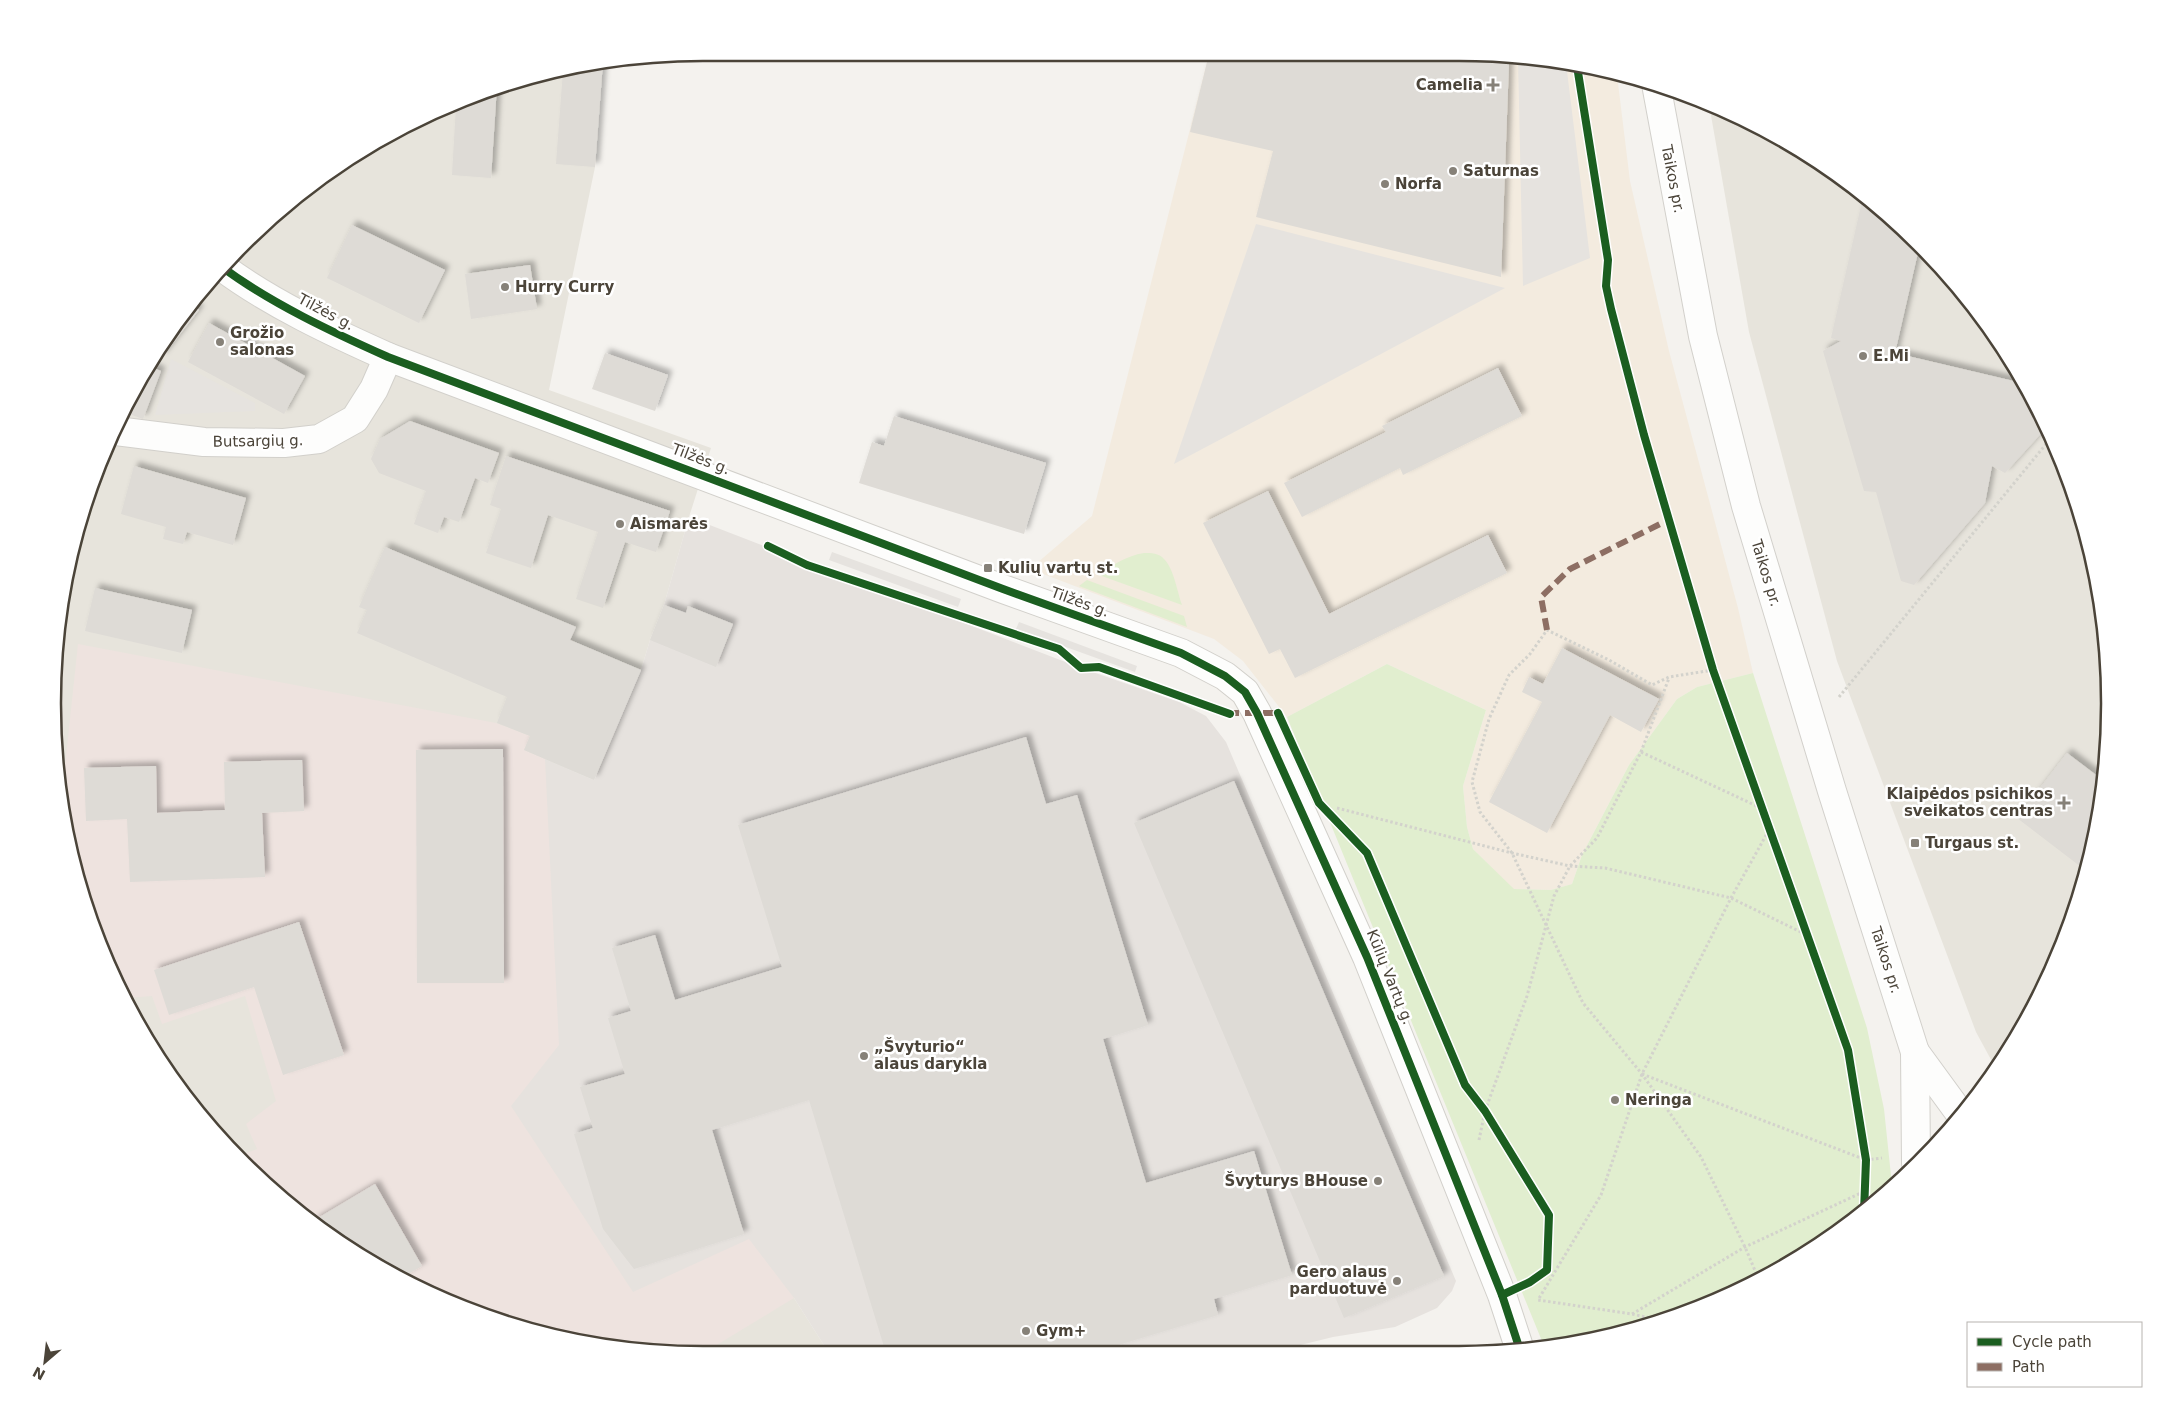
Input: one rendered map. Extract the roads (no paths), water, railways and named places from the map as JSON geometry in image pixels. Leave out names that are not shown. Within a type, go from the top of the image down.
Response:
[{"type":"street","name":"Taikos pr.","points":[[1658,93],[1703,336],[1746,506],[1813,728],[1916,1052],[1956,1109]]},
{"type":"street","name":"Tilžės g.","points":[[229,271],[285,306],[341,337],[388,357],[1003,589],[1181,653]]},
{"type":"street","name":"Butsargių g.","points":[[121,432],[204,442],[284,442],[319,439],[355,419],[374,389],[388,357]]},
{"type":"street","name":"Kūlių Vartų g.","points":[[1181,653],[1226,676],[1245,692],[1257,713],[1367,957],[1502,1295],[1518,1342]]},
{"type":"street","name":"Taikos pr.","points":[[1916,1052],[1916,1155]]},
{"type":"place","name":"Camelia","points":[[1493,85]]},
{"type":"place","name":"Saturnas","points":[[1453,171]]},
{"type":"place","name":"Norfa","points":[[1385,184]]},
{"type":"place","name":"Hurry Curry","points":[[505,287]]},
{"type":"place","name":"Grožio salonas","points":[[220,342]]},
{"type":"place","name":"E.Mi","points":[[1863,356]]},
{"type":"place","name":"Aismarės","points":[[620,524]]},
{"type":"place","name":"Kulių vartų st.","points":[[988,568]]},
{"type":"place","name":"Klaipėdos psichikos sveikatos centras","points":[[2064,803]]},
{"type":"place","name":"Turgaus st.","points":[[1915,843]]},
{"type":"place","name":"„Švyturio“ alaus darykla","points":[[864,1056]]},
{"type":"place","name":"Neringa","points":[[1615,1100]]},
{"type":"place","name":"Švyturys BHouse","points":[[1378,1181]]},
{"type":"place","name":"Gero alaus parduotuvė","points":[[1397,1281]]},
{"type":"place","name":"Gym+","points":[[1026,1331]]}]
